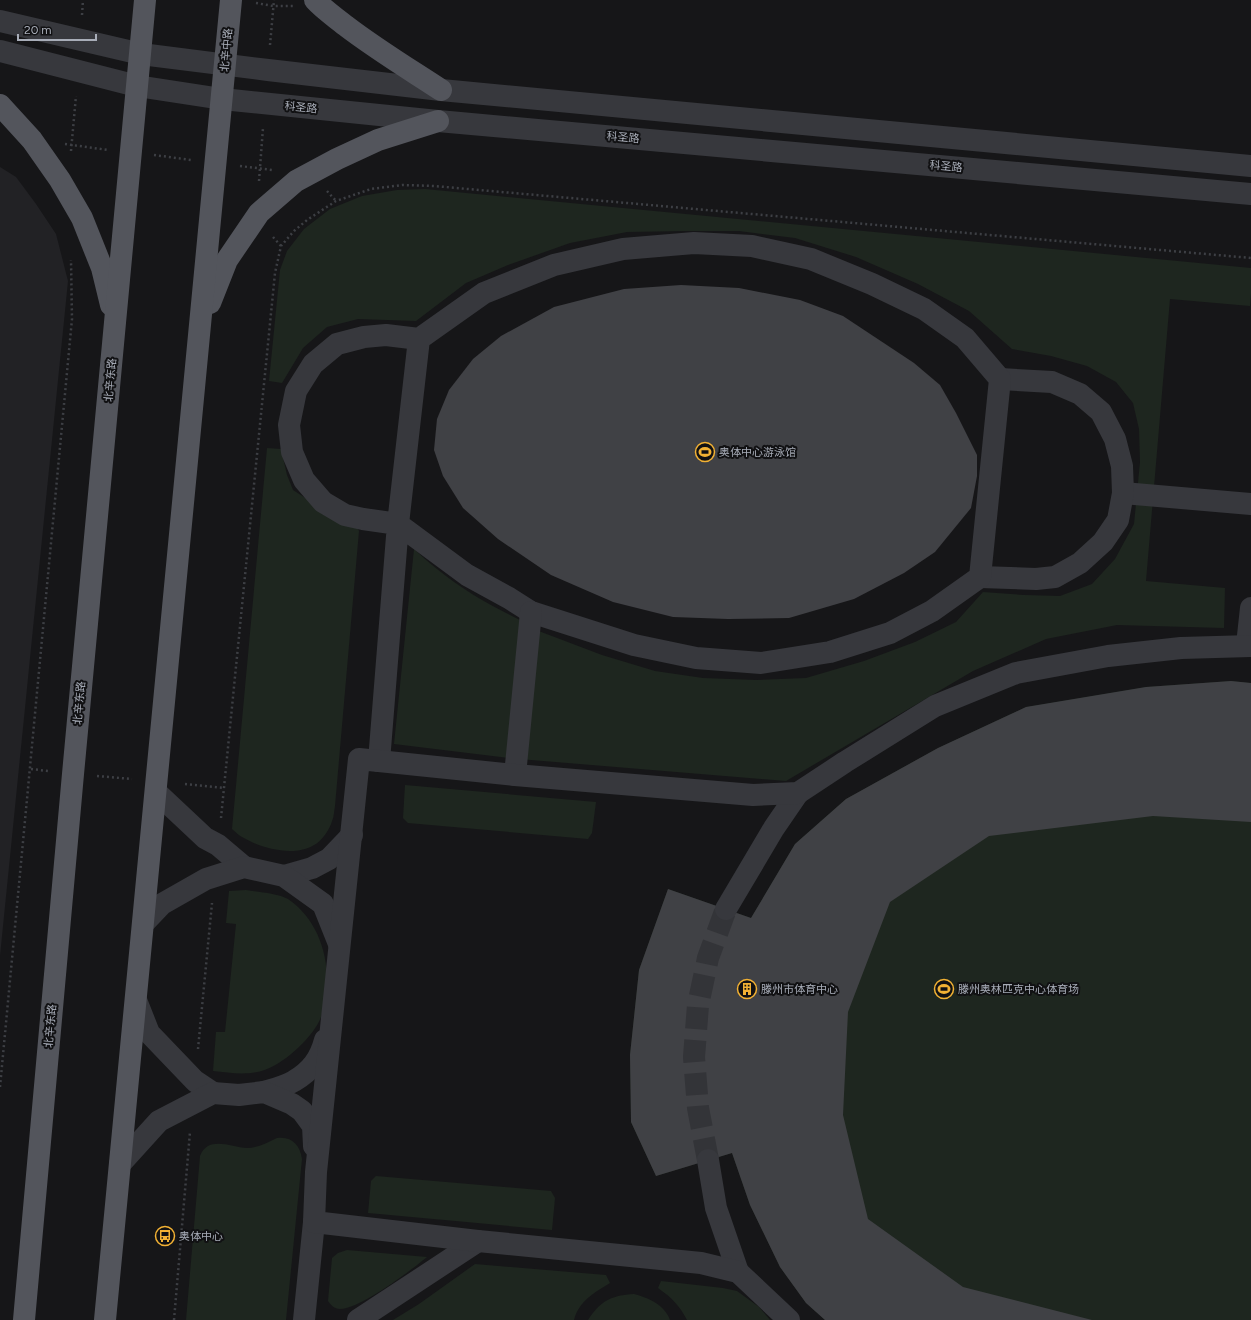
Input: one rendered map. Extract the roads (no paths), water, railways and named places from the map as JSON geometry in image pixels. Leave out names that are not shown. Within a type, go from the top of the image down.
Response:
[{"type":"main road","points":[[137,86],[145,0]]},
{"type":"main road","name":"北辛中路","points":[[222,99],[231,0]]},
{"type":"main road","points":[[315,0],[355,33],[392,59],[441,90]]},
{"type":"main road","name":"北辛东路","points":[[24,1320],[137,86]]},
{"type":"main road","points":[[105,1320],[222,99]]},
{"type":"main road","points":[[0,105],[32,140],[60,180],[82,218],[102,268],[115,320]]},
{"type":"main road","points":[[201,325],[227,260],[259,213],[296,182],[337,159],[378,140],[438,121]]},
{"type":"street","points":[[0,21],[140,54],[225,65],[441,90],[1251,166]]},
{"type":"street","name":"科圣路","points":[[0,51],[137,86],[222,99],[438,121],[1251,194]]},
{"type":"street","points":[[694,243],[752,246],[811,259],[872,284],[924,309],[965,338],[1000,379],[1052,382],[1080,394],[1101,412],[1115,439],[1122,466],[1123,493],[1118,520],[1103,542],[1080,563],[1055,577],[1036,579],[980,577],[932,611],[890,633],[830,652],[761,663],[696,658],[634,645],[531,612],[467,575],[398,524],[345,515],[323,502],[304,480],[292,452],[289,425],[296,391],[313,364],[337,344],[364,337],[386,335],[419,339],[484,293],[554,265],[623,249],[694,243]]},
{"type":"street","points":[[379,761],[398,524],[419,339]]},
{"type":"street","points":[[980,577],[1000,379]]},
{"type":"street","points":[[1123,493],[1251,504]]},
{"type":"street","points":[[726,909],[774,828],[798,793],[935,706],[1016,673],[1108,656],[1181,648],[1249,645],[1251,608]]},
{"type":"street","points":[[515,775],[531,612]]},
{"type":"street","points":[[304,1320],[314,1222],[316,1172],[359,759],[515,775],[753,795],[798,793]]},
{"type":"street","points":[[157,787],[205,838],[218,845],[244,867],[284,876],[323,904],[340,947]]},
{"type":"street","points":[[284,876],[312,868],[329,859],[352,835]]},
{"type":"street","points":[[143,924],[162,904],[206,879],[244,867]]},
{"type":"street","points":[[136,1000],[149,1033],[195,1081],[213,1093]]},
{"type":"street","points":[[120,1164],[159,1121],[193,1102],[213,1093],[239,1095],[264,1092],[293,1082],[315,1063],[323,1048],[333,1014]]},
{"type":"street","points":[[264,1092],[292,1104],[302,1111],[313,1126],[316,1172]]},
{"type":"street","points":[[708,1160],[716,1208],[738,1272],[789,1320]]},
{"type":"street","points":[[314,1222],[478,1241],[701,1263],[738,1272]]},
{"type":"street","points":[[358,1320],[478,1241]]},
{"type":"tunnel","points":[[708,1160],[698,1108],[694,1057],[698,1005],[708,958],[726,909]]},
{"type":"place","name":"奥体中心游泳馆","points":[[705,452]]},
{"type":"place","name":"滕州市体育中心","points":[[747,989]]},
{"type":"place","name":"滕州奥林匹克中心体育场","points":[[944,989]]},
{"type":"place","name":"奥体中心","points":[[165,1236]]}]
